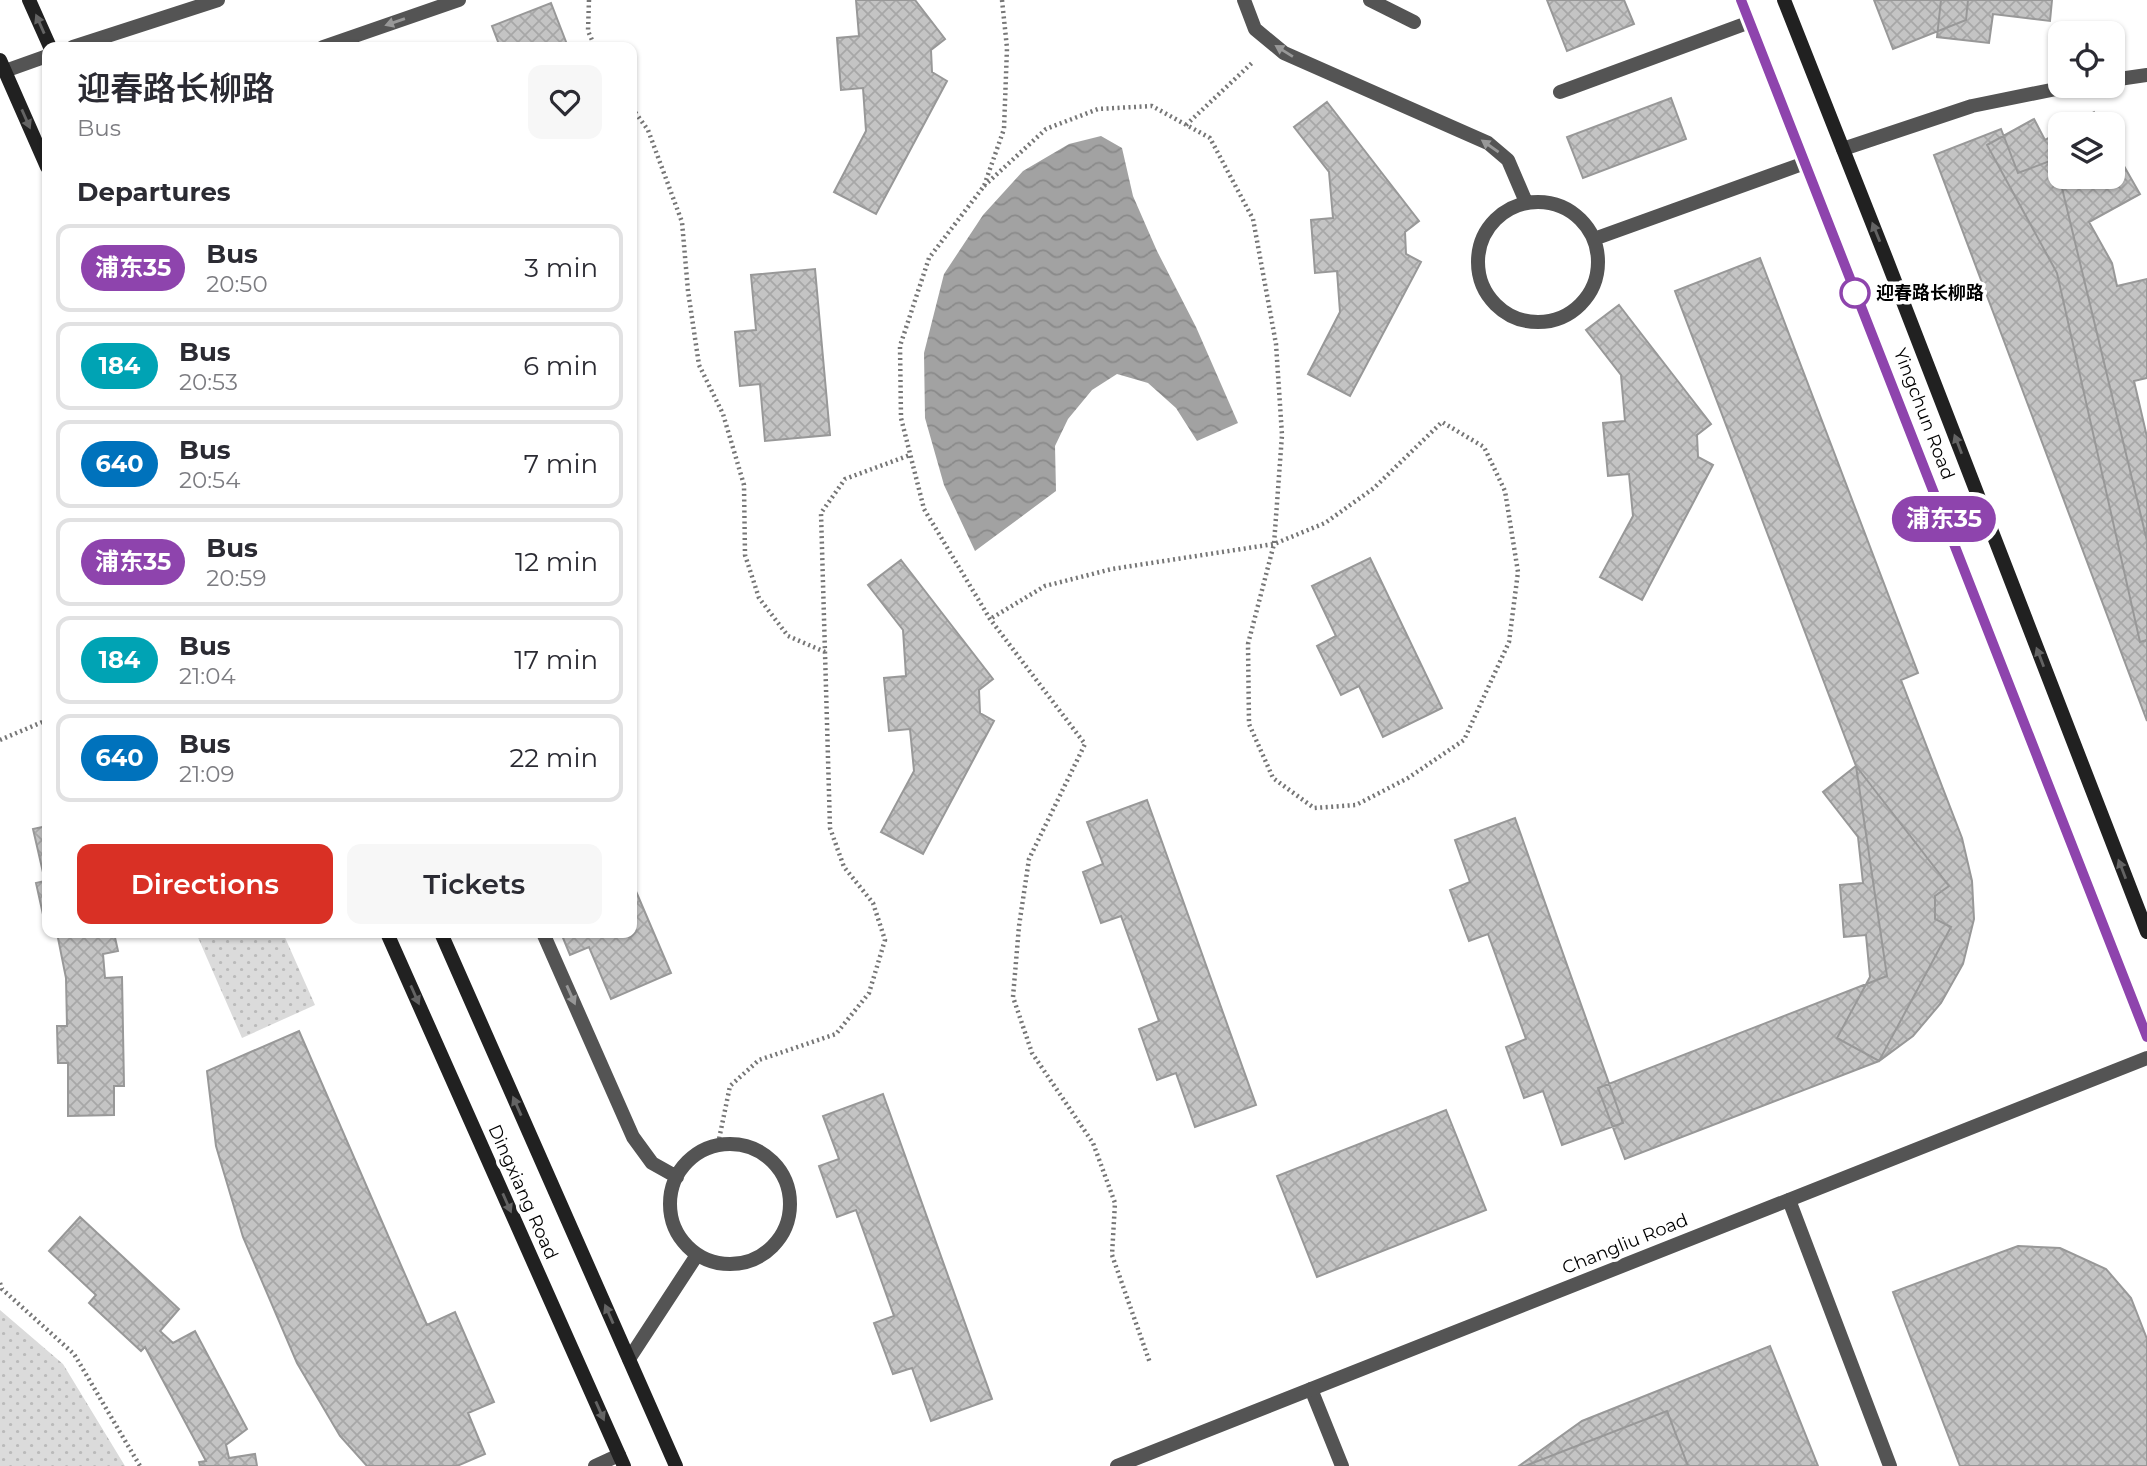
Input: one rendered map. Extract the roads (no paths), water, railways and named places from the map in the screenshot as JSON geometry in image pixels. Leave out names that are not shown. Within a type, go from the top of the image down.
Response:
[{"type":"street","points":[[29,0],[48,42]]},
{"type":"street","points":[[88,42],[218,0]]},
{"type":"street","points":[[337,42],[459,0]]},
{"type":"street","points":[[1244,0],[1255,29],[1284,53],[1488,143],[1508,160],[1526,202]]},
{"type":"street","points":[[1370,0],[1414,22]]},
{"type":"street","name":"Yingchun Road","points":[[1741,0],[2147,1037]]},
{"type":"street","name":"Yingchun Road","points":[[1784,0],[2147,932]]},
{"type":"street","points":[[1560,92],[1750,22]]},
{"type":"street","points":[[42,57],[2,66],[42,156]]},
{"type":"street","points":[[2125,78],[2147,75]]},
{"type":"street","points":[[1843,149],[1972,106],[2048,91]]},
{"type":"street","points":[[1594,239],[1805,163]]},
{"type":"street","points":[[1547,201],[1566,208],[1583,221],[1594,239],[1598,257],[1597,276],[1590,293],[1577,308],[1561,318],[1542,322],[1524,320],[1506,313],[1492,300],[1482,284],[1478,263],[1481,242],[1491,224],[1506,210],[1526,202],[1547,201]]},
{"type":"street","name":"Dingxiang Road","points":[[389,938],[622,1460]]},
{"type":"street","name":"Dingxiang Road","points":[[443,938],[676,1466]]},
{"type":"street","points":[[545,938],[633,1137],[652,1163],[677,1177]]},
{"type":"street","name":"Changliu Road","points":[[1117,1466],[2147,1058]]},
{"type":"street","points":[[718,1144],[738,1144],[758,1151],[775,1164],[786,1181],[790,1200],[789,1219],[781,1236],[769,1251],[752,1261],[734,1265],[715,1263],[697,1255],[684,1243],[674,1226],[670,1206],[677,1177],[683,1166],[698,1152],[718,1144]]},
{"type":"street","points":[[1788,1200],[1890,1466]]},
{"type":"street","points":[[629,1359],[697,1255]]},
{"type":"street","points":[[1311,1389],[1342,1466]]},
{"type":"street","points":[[595,1466],[622,1460]]},
{"type":"water","points":[[1101,136],[1122,148],[1133,196],[1157,251],[1196,327],[1238,423],[1197,441],[1176,408],[1148,383],[1117,374],[1092,390],[1068,419],[1055,446],[1056,491],[975,551],[944,485],[925,418],[924,353],[944,274],[983,215],[1023,171],[1069,144]]},
{"type":"place","name":"迎春路长柳路","points":[[1855,293]]}]
